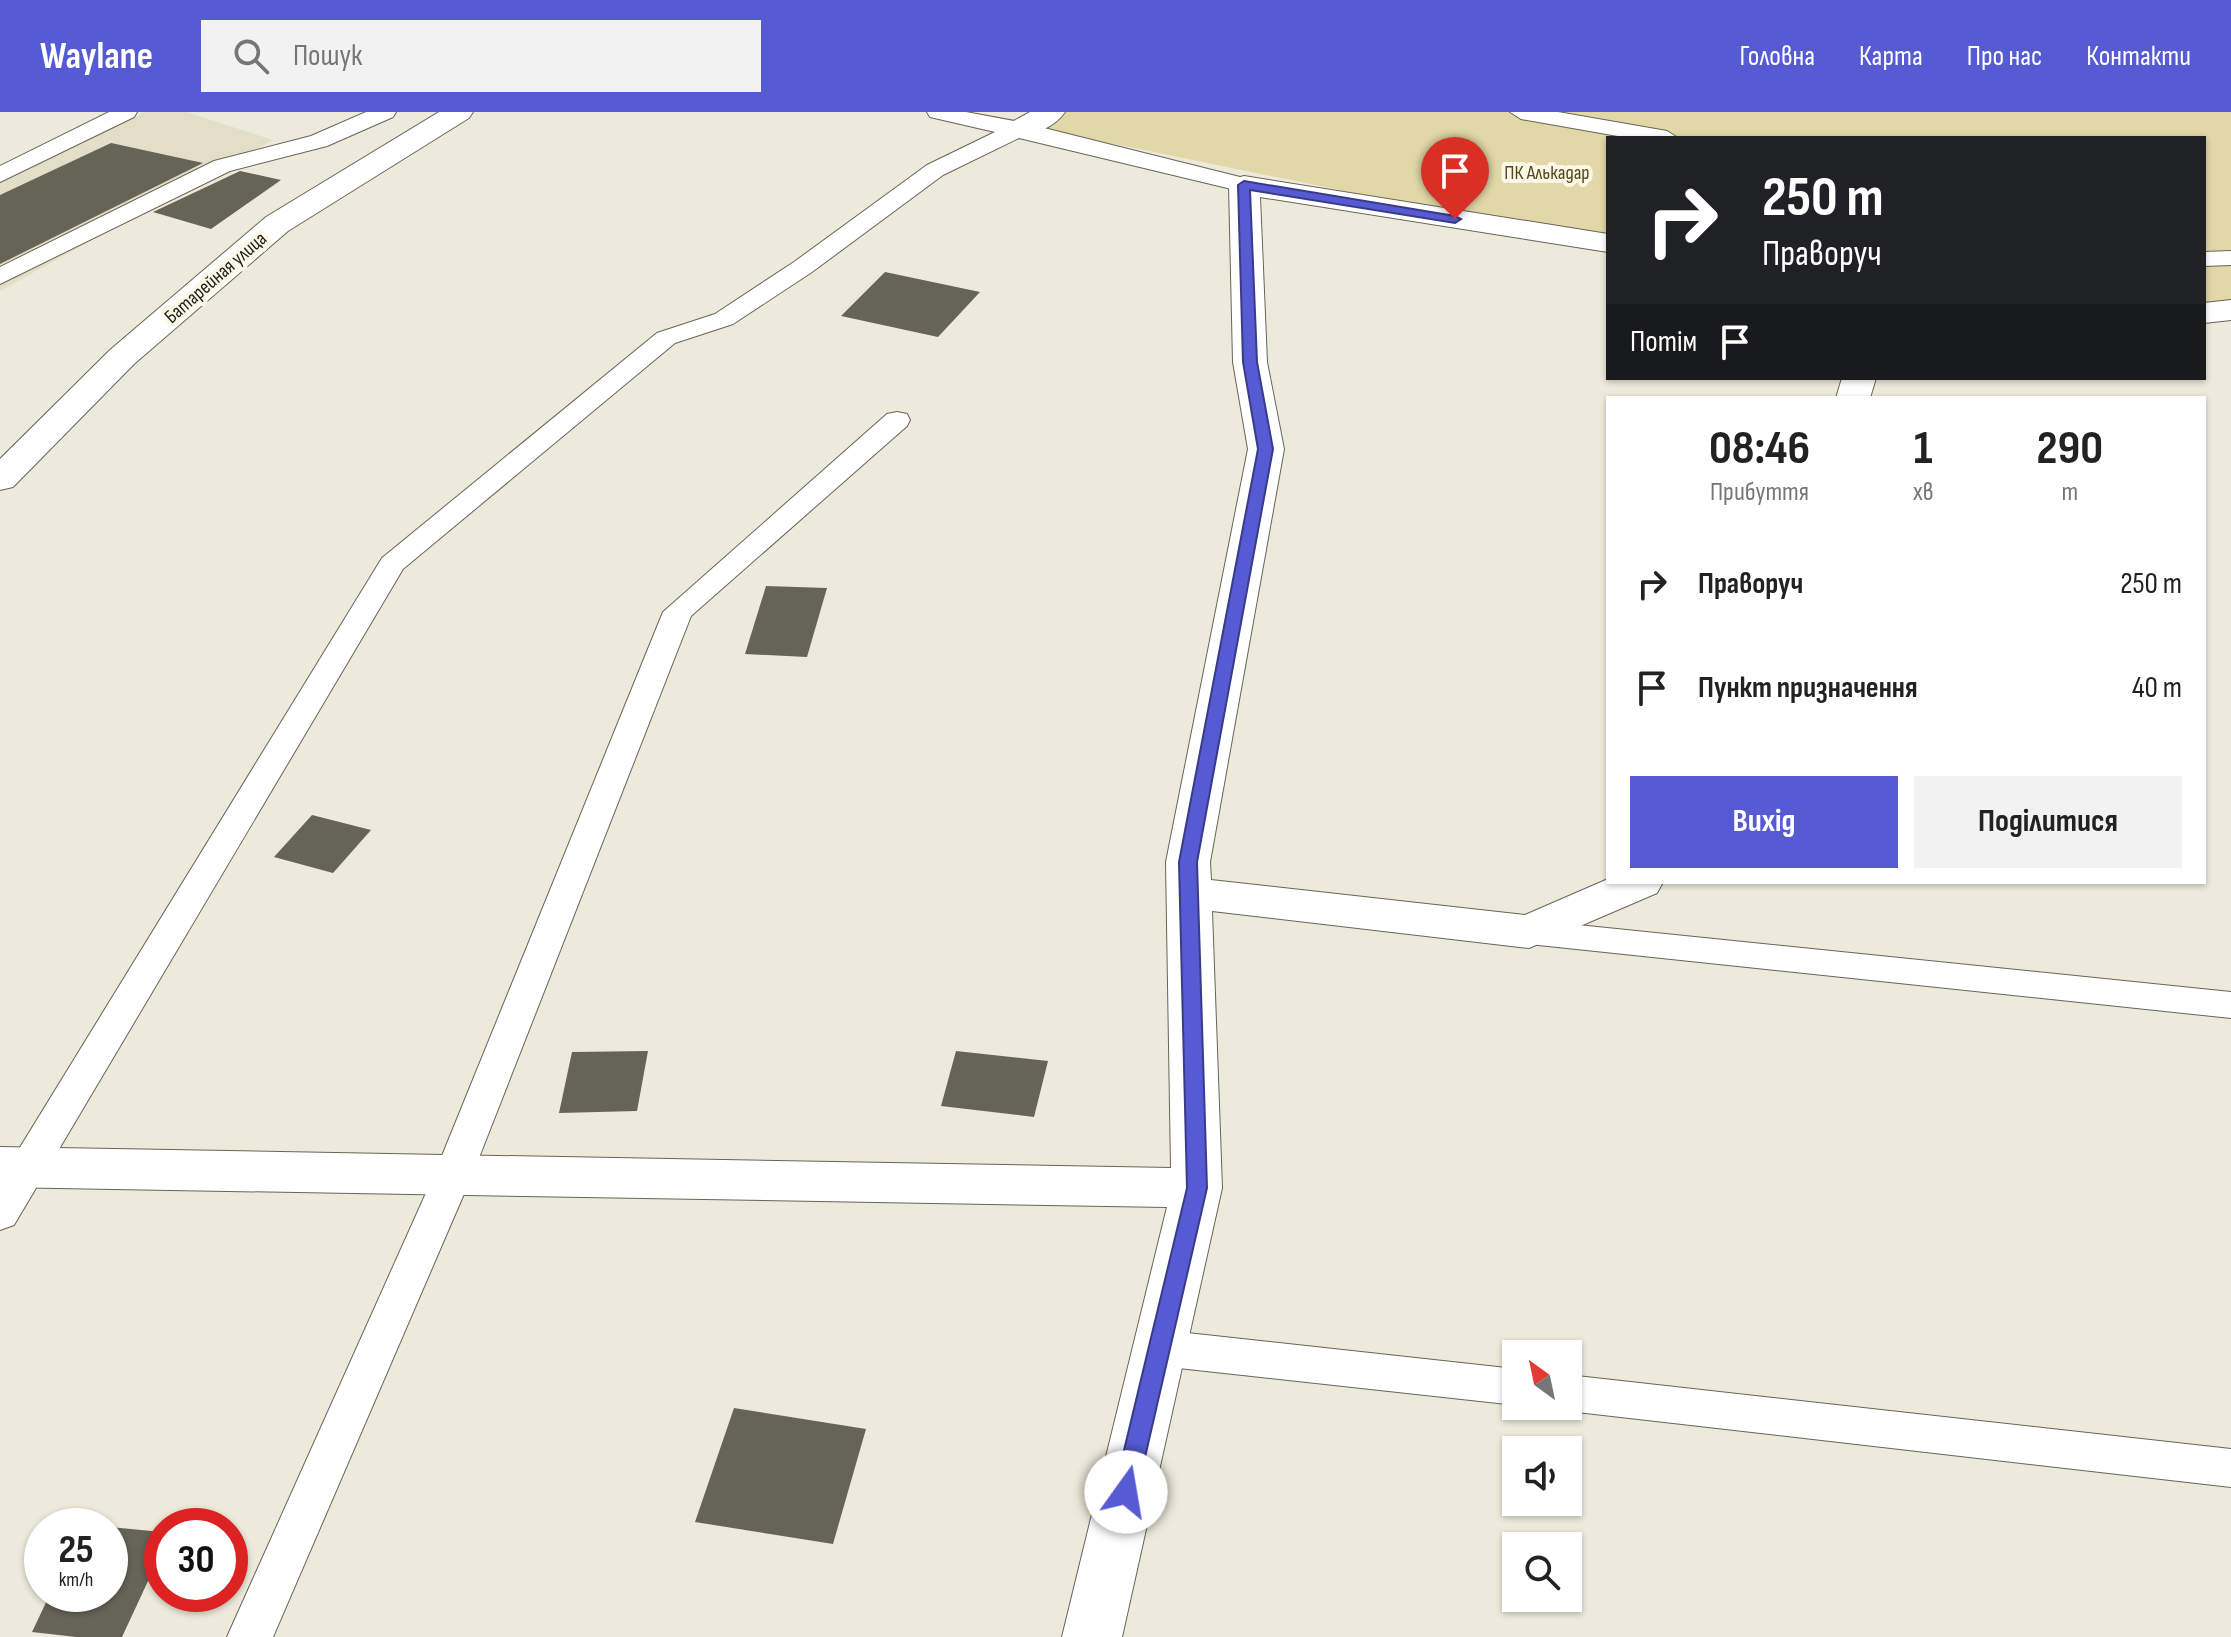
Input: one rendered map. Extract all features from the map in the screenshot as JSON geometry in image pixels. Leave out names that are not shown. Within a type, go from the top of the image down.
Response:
[{"type":"street","name":"Батарейная улица","points":[[0,479],[122,357],[277,224],[459,112]]},
{"type":"street","points":[[1020,129],[1051,112]]},
{"type":"street","points":[[1092,1637],[1197,1188],[1188,862],[1266,449],[1250,362],[1244,185],[1606,243]]},
{"type":"street","points":[[2206,313],[2231,310]]},
{"type":"street","points":[[1211,895],[1529,932],[1637,884]]},
{"type":"street","points":[[13,1168],[454,1173],[1197,1188]]},
{"type":"lane","points":[[0,175],[126,112]]},
{"type":"lane","points":[[0,277],[222,166],[319,141],[385,112]]},
{"type":"lane","points":[[938,112],[1020,129],[1244,185]]},
{"type":"lane","points":[[1521,112],[1656,136]]},
{"type":"lane","points":[[0,1214],[13,1168],[392,564],[666,338],[724,319],[803,267],[935,170],[1020,129]]},
{"type":"lane","points":[[2206,259],[2231,258]]},
{"type":"lane","points":[[250,1637],[454,1173],[678,612],[897,420]]},
{"type":"lane","points":[[1529,932],[2231,1005]]},
{"type":"lane","points":[[1160,1348],[1502,1385]]},
{"type":"lane","points":[[1582,1395],[2231,1468]]},
{"type":"shaded area","points":[[145,112],[186,112],[273,140],[0,291],[0,183]]},
{"type":"green space","name":"ПК Алькадар","points":[[1035,112],[2231,112],[2231,319],[2206,316],[2206,136],[1606,136],[1606,245],[1022,125]]},
{"type":"building","points":[[111,143],[203,163],[0,264],[0,195]]},
{"type":"building","points":[[240,171],[281,180],[211,229],[153,212]]},
{"type":"building","points":[[885,272],[980,292],[938,337],[841,316]]},
{"type":"building","points":[[766,586],[827,588],[807,657],[745,654]]},
{"type":"building","points":[[312,815],[371,830],[333,873],[274,857]]},
{"type":"building","points":[[648,1051],[637,1111],[559,1113],[572,1052]]},
{"type":"building","points":[[956,1051],[1048,1061],[1034,1117],[941,1106]]},
{"type":"building","points":[[734,1408],[866,1429],[833,1544],[695,1522]]},
{"type":"building","points":[[128,1529],[144,1530],[144,1590],[122,1637],[76,1637],[32,1632],[41,1612],[128,1612]]},
{"type":"route","points":[[1126,1492],[1197,1188],[1188,862],[1266,449],[1250,362],[1244,185],[1455,219]]}]
